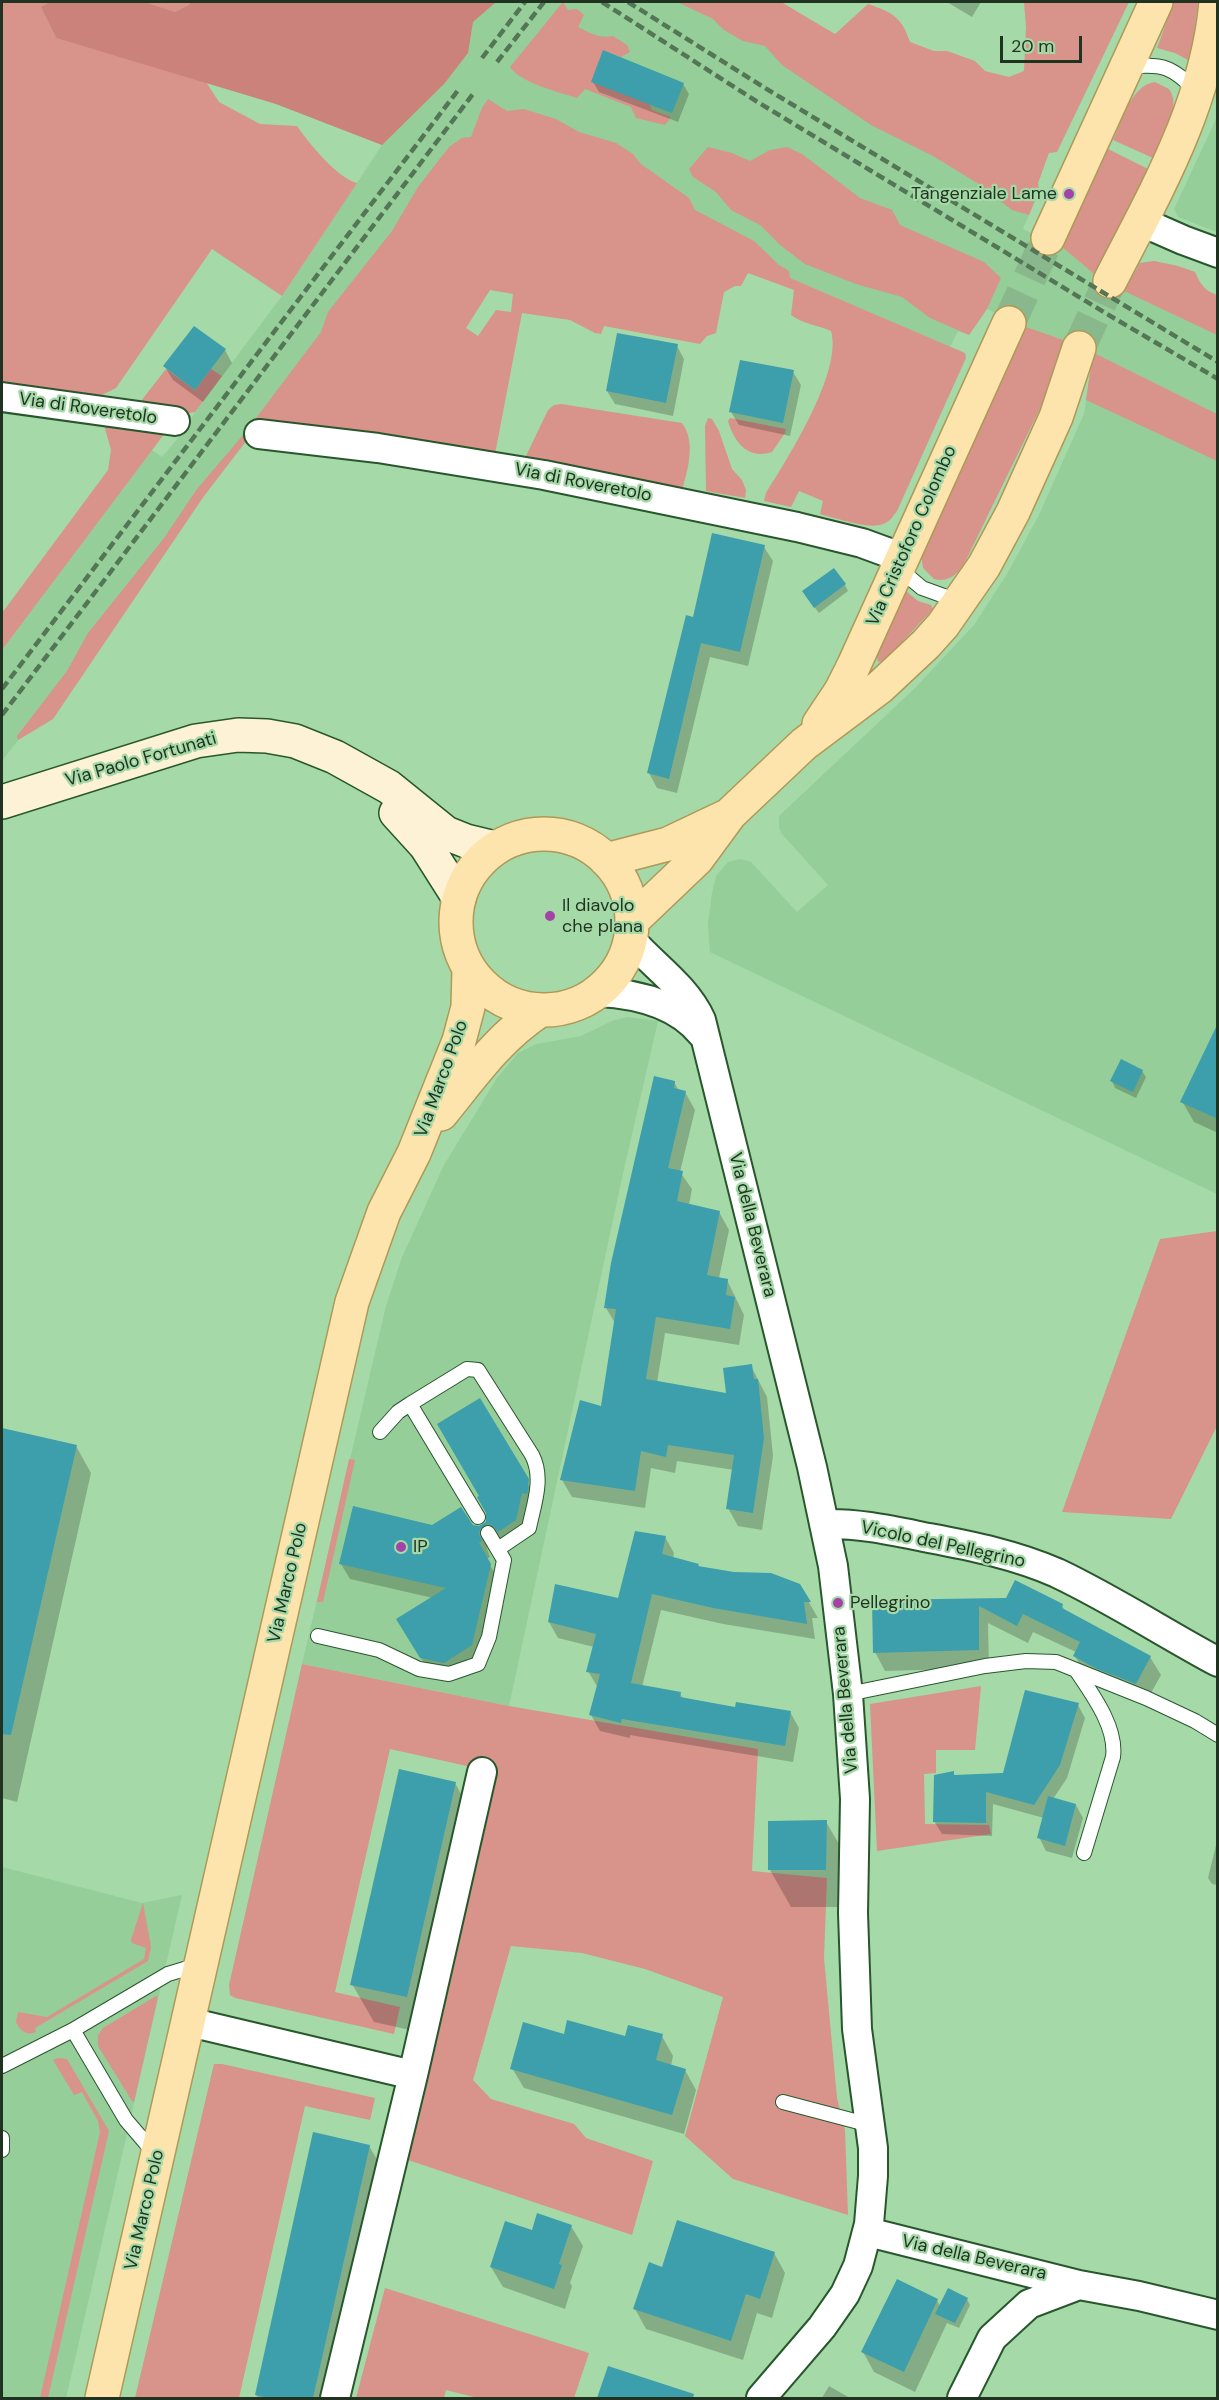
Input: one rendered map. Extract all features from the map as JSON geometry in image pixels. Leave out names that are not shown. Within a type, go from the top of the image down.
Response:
[{"type":"main road","points":[[1048,238],[1156,2]]},
{"type":"main road","points":[[1110,281],[1142,222],[1182,135],[1198,93],[1210,44],[1216,2]]},
{"type":"main road","name":"Via Cristoforo Colombo","points":[[804,744],[841,691],[1009,323]]},
{"type":"main road","name":"Via Cristoforo Colombo","points":[[631,930],[697,859],[730,814],[804,744],[887,680],[926,644],[960,601],[984,566],[1013,512],[1056,417],[1079,348]]},
{"type":"main road","name":"Via Cristoforo Colombo","points":[[606,860],[668,844],[730,814]]},
{"type":"main road","points":[[549,834],[581,842],[606,860],[623,884],[629,902],[631,930],[622,964],[599,992],[575,1004],[539,1011],[522,1008],[497,997],[479,982],[463,957],[457,934],[459,898],[474,866],[495,848],[526,835],[549,834]]},
{"type":"main road","name":"Via Marco Polo","points":[[102,2398],[352,1302],[384,1212],[414,1153],[459,1041],[468,1007],[469,969]]},
{"type":"main road","name":"Via Marco Polo","points":[[414,1153],[498,1043],[539,1011]]},
{"type":"street","points":[[1142,222],[1218,253]]},
{"type":"street","name":"Via di Roveretolo","points":[[2,397],[175,421]]},
{"type":"street","name":"Via di Roveretolo","points":[[259,434],[378,448],[544,475],[797,526],[862,543],[900,563]]},
{"type":"street","name":"Via Paolo Fortunati","points":[[2,802],[179,745],[223,736],[250,735],[295,741],[322,751],[389,787],[446,833],[495,848]]},
{"type":"street","name":"Via Paolo Fortunati","points":[[349,764],[420,839],[459,898]]},
{"type":"street","name":"Via della Beverara","points":[[631,930],[649,961],[683,992],[701,1020],[812,1467],[833,1566],[848,1694],[855,1799],[853,1913],[857,2029],[870,2125],[873,2176],[868,2232],[858,2266],[845,2294],[822,2327],[761,2398]]},
{"type":"street","points":[[599,992],[627,993],[654,1000],[688,1021],[705,1039]]},
{"type":"street","name":"Vicolo del Pellegrino","points":[[824,1524],[880,1528],[1026,1561],[1087,1588],[1218,1662]]},
{"type":"street","points":[[335,2398],[413,2075],[482,1772]]},
{"type":"street","points":[[189,2022],[413,2075]]},
{"type":"street","name":"Via della Beverara","points":[[868,2232],[1079,2285],[1140,2296],[1218,2315]]},
{"type":"street","name":"Via della Beverara","points":[[962,2398],[992,2338],[1029,2304],[1079,2285]]},
{"type":"lane","points":[[1127,67],[1154,65],[1172,69],[1198,93]]},
{"type":"lane","points":[[900,563],[922,588],[960,601]]},
{"type":"lane","points":[[380,1432],[398,1412],[410,1404],[467,1368],[478,1370],[532,1455],[537,1467],[538,1483],[529,1528],[498,1549]]},
{"type":"lane","points":[[410,1404],[478,1517]]},
{"type":"lane","points":[[318,1636],[379,1650],[419,1669],[449,1674],[478,1664],[489,1637],[504,1560],[488,1533]]},
{"type":"lane","points":[[848,1694],[1026,1660],[1056,1662],[1146,1698],[1195,1721],[1218,1735]]},
{"type":"lane","points":[[1076,1670],[1094,1696],[1114,1746],[1113,1757],[1084,1853]]},
{"type":"lane","points":[[2,2066],[73,2030],[168,1974],[201,1964]]},
{"type":"lane","points":[[73,2030],[126,2120],[157,2157]]},
{"type":"lane","points":[[783,2102],[870,2125]]},
{"type":"lane","points":[[2,2138],[2,2150]]},
{"type":"shaded area","points":[[2,2],[781,2],[1044,166],[1038,183],[1039,191],[1023,229],[1062,247],[1094,274],[1124,291],[1140,263],[1154,261],[1195,272],[1207,291],[1217,295],[1217,1194],[710,952],[708,924],[712,893],[716,876],[728,862],[740,859],[751,862],[797,912],[828,885],[782,834],[779,828],[779,816],[914,689],[974,625],[1007,574],[1038,517],[1084,414],[1092,359],[1049,364],[1031,329],[987,309],[969,335],[958,331],[950,347],[477,143],[204,496],[120,612],[53,719],[18,740],[2,761],[2,650],[152,450],[162,457],[184,431],[195,412],[282,296],[382,145],[276,104],[108,52]]},
{"type":"shaded area","points":[[2,2],[50,2],[41,7],[56,38],[206,82],[219,102],[260,124],[297,126],[332,167],[357,183],[282,296],[212,249],[116,388],[99,399],[2,387]]},
{"type":"shaded area","points":[[50,2],[144,2],[175,12],[189,5],[190,2],[496,2],[473,22],[468,53],[444,84],[382,145],[276,104],[56,38],[41,7]]},
{"type":"shaded area","points":[[144,2],[190,2],[189,5],[175,12]]},
{"type":"shaded area","points":[[563,2],[568,10],[577,9],[584,15],[578,27],[599,36],[613,36],[627,45],[630,52],[621,57],[603,50],[647,99],[652,110],[671,117],[665,125],[636,118],[631,107],[585,89],[577,98],[540,86],[522,78],[510,67]]},
{"type":"shaded area","points":[[677,2],[781,2],[835,34],[868,4],[895,17],[903,26],[910,42],[934,51],[947,51],[975,61],[985,71],[1009,77],[1024,71],[1026,27],[1024,2],[1129,2],[1057,152],[1049,153],[1038,183],[1039,191],[1029,215],[1012,210],[977,183],[933,156],[871,125],[782,65],[765,46],[743,41],[724,30],[713,19]]},
{"type":"shaded area","points":[[1174,2],[1198,2],[1192,49],[1188,60],[1175,53],[1157,48]]},
{"type":"shaded area","points":[[1155,82],[1169,89],[1173,96],[1173,105],[1169,124],[1153,158],[1113,140],[1128,105],[1140,90]]},
{"type":"shaded area","points":[[488,99],[507,111],[524,109],[556,119],[579,132],[616,143],[689,198],[695,210],[754,241],[779,265],[789,271],[790,278],[965,353],[966,358],[897,511],[885,523],[870,526],[820,514],[823,501],[799,491],[791,507],[764,501],[766,493],[787,459],[822,391],[833,348],[831,331],[791,315],[794,290],[748,273],[741,286],[735,286],[724,292],[716,333],[707,336],[700,344],[604,326],[601,334],[595,333],[570,320],[522,313],[495,454],[259,424],[204,496],[53,719],[18,740],[17,736],[67,671],[88,633],[164,538],[197,489],[244,434],[321,332],[328,312],[392,231],[418,187],[449,147],[462,138],[471,137],[482,108]],"holes":[[[490,290],[513,294],[511,312],[496,310],[478,336],[466,328]]]},
{"type":"shaded area","points":[[1217,117],[1218,232],[1178,217],[1174,209]]},
{"type":"shaded area","points":[[708,147],[732,153],[750,161],[770,150],[787,147],[802,154],[860,198],[892,210],[900,225],[984,262],[1001,278],[987,309],[969,335],[930,318],[902,297],[856,284],[805,264],[780,245],[760,225],[731,210],[716,192],[693,177],[689,169]]},
{"type":"shaded area","points":[[1108,149],[1148,169],[1102,278],[1062,247]]},
{"type":"shaded area","points":[[1154,261],[1195,272],[1203,287],[1217,295],[1217,335],[1124,291],[1140,263]]},
{"type":"shaded area","points":[[1023,326],[1072,343],[963,565],[957,573],[945,580],[934,579],[923,568],[921,553]]},
{"type":"shaded area","points":[[1094,353],[1217,414],[1217,461],[1086,400]]},
{"type":"shaded area","points":[[166,369],[195,390],[211,369],[222,376],[195,412],[185,414],[142,404],[141,401]]},
{"type":"shaded area","points":[[561,404],[682,423],[689,438],[690,456],[682,490],[532,460],[526,456],[548,410],[554,405]]},
{"type":"shaded area","points":[[708,418],[712,419],[719,431],[732,469],[742,480],[746,490],[745,498],[706,491],[705,426]]},
{"type":"shaded area","points":[[730,418],[786,429],[772,452],[756,453],[749,451],[738,442],[728,421]]},
{"type":"shaded area","points":[[104,425],[165,433],[2,650],[2,613],[108,470],[111,450]]},
{"type":"shaded area","points":[[907,592],[918,601],[931,605],[933,609],[885,660],[878,662],[877,657],[903,595]]},
{"type":"shaded area","points":[[627,1017],[658,1021],[622,1178],[509,1706],[302,1664],[386,1306],[402,1257],[444,1165],[497,1078],[518,1053],[536,1044],[581,1036],[612,1021]]},
{"type":"shaded area","points":[[1217,1231],[1217,1426],[1171,1519],[1062,1512],[1160,1239]]},
{"type":"shaded area","points":[[349,1459],[355,1460],[323,1602],[317,1602]]},
{"type":"shaded area","points":[[302,1664],[509,1706],[758,1749],[752,1871],[827,1878],[824,1958],[837,2098],[845,2130],[848,2215],[733,2179],[685,2136],[723,1997],[645,1969],[582,1953],[511,1946],[473,2080],[491,2099],[574,2124],[586,2138],[653,2161],[632,2235],[402,2158],[494,1772],[390,1749],[335,1992],[400,2007],[394,2034],[230,1995],[229,1985]]},
{"type":"shaded area","points":[[981,1686],[975,1750],[936,1750],[936,1773],[924,1774],[925,1824],[989,1825],[991,1834],[877,1851],[870,1704]]},
{"type":"shaded area","points":[[2,1867],[142,1903],[182,1895],[66,2398],[2,2398]]},
{"type":"shaded area","points":[[143,1903],[151,1947],[148,1961],[35,2028],[36,2032],[27,2033],[22,2030],[16,2022],[18,2012],[47,2017],[144,1959],[146,1948],[132,1943],[131,1940]]},
{"type":"shaded area","points":[[156,1996],[158,1997],[134,2102],[98,2046],[98,2035],[103,2028]]},
{"type":"shaded area","points":[[67,2059],[109,2131],[48,2398],[40,2398],[100,2132],[98,2121],[82,2092],[74,2095],[53,2060]]},
{"type":"shaded area","points":[[214,2064],[375,2098],[370,2120],[305,2106],[239,2398],[135,2398]]},
{"type":"shaded area","points":[[385,2288],[589,2353],[574,2398],[478,2398],[446,2390],[444,2398],[356,2398]]},
{"type":"building","points":[[603,50],[684,83],[672,113],[591,82]]},
{"type":"building","points":[[194,326],[226,349],[195,390],[163,366]]},
{"type":"building","points":[[617,333],[678,344],[666,403],[606,391]]},
{"type":"building","points":[[740,360],[794,370],[783,423],[729,412]]},
{"type":"building","points":[[712,533],[765,545],[740,652],[701,643],[669,779],[647,773],[686,615],[693,617]]},
{"type":"building","points":[[834,568],[846,584],[814,608],[802,591]]},
{"type":"building","points":[[1218,1023],[1218,1119],[1180,1102]]},
{"type":"building","points":[[1121,1059],[1143,1070],[1133,1092],[1110,1081]]},
{"type":"building","points":[[654,1076],[675,1081],[674,1088],[686,1091],[668,1168],[683,1171],[677,1201],[720,1211],[707,1275],[728,1279],[726,1295],[735,1297],[730,1329],[656,1317],[646,1379],[726,1393],[723,1368],[752,1364],[754,1379],[758,1379],[764,1438],[753,1513],[726,1509],[734,1455],[668,1445],[666,1457],[641,1451],[635,1491],[560,1480],[580,1400],[601,1406],[616,1309],[604,1308],[611,1263]]},
{"type":"building","points":[[480,1398],[529,1479],[528,1490],[527,1494],[522,1493],[516,1520],[498,1532],[488,1524],[480,1529],[479,1534],[482,1541],[479,1543],[491,1564],[472,1645],[444,1663],[420,1658],[396,1619],[446,1588],[339,1564],[353,1506],[432,1525],[461,1507],[473,1525],[479,1526],[486,1522],[486,1513],[477,1497],[479,1496],[437,1424]]},
{"type":"building","points":[[2,1428],[77,1445],[11,1735],[2,1734]]},
{"type":"building","points":[[635,1531],[666,1536],[662,1554],[699,1564],[698,1566],[734,1572],[771,1573],[800,1584],[811,1602],[804,1602],[807,1624],[713,1608],[652,1594],[631,1683],[681,1692],[680,1697],[735,1707],[736,1702],[791,1711],[785,1746],[622,1719],[621,1723],[589,1715],[600,1674],[586,1672],[596,1634],[548,1622],[555,1584],[618,1598]]},
{"type":"building","points":[[1015,1580],[1063,1604],[1062,1608],[1151,1656],[1136,1684],[1097,1669],[1073,1656],[1080,1642],[1023,1614],[1017,1626],[979,1606],[979,1650],[873,1653],[872,1600],[1006,1598]]},
{"type":"building","points":[[1025,1690],[1079,1703],[1060,1765],[1034,1805],[986,1792],[986,1823],[933,1822],[934,1775],[954,1771],[954,1775],[1003,1773]]},
{"type":"building","points":[[399,1769],[456,1782],[407,1997],[350,1985]]},
{"type":"building","points":[[1048,1796],[1076,1804],[1065,1846],[1037,1838]]},
{"type":"building","points":[[827,1820],[826,1870],[768,1870],[768,1821]]},
{"type":"building","points":[[567,2020],[625,2036],[628,2025],[663,2034],[656,2060],[686,2069],[672,2115],[510,2069],[523,2022],[564,2034]]},
{"type":"building","points":[[313,2132],[370,2145],[313,2398],[270,2398],[255,2395]]},
{"type":"building","points":[[537,2213],[572,2225],[559,2264],[562,2265],[554,2289],[490,2267],[505,2221],[532,2230]]},
{"type":"building","points":[[677,2220],[775,2252],[760,2299],[746,2294],[731,2341],[633,2309],[649,2262],[662,2267]]},
{"type":"building","points":[[897,2279],[938,2299],[904,2372],[861,2352]]},
{"type":"building","points":[[948,2288],[968,2298],[955,2323],[935,2314]]},
{"type":"building","points":[[608,2366],[694,2394],[693,2398],[597,2398]]},
{"type":"tunnel","points":[[1009,323],[1048,238]]},
{"type":"tunnel","points":[[1079,348],[1110,281]]},
{"type":"railway","points":[[482,58],[525,2]]},
{"type":"railway","points":[[497,62],[544,2]]},
{"type":"railway","points":[[602,2],[756,101],[1218,379]]},
{"type":"railway","points":[[628,2],[765,88],[1218,362]]},
{"type":"railway","points":[[2,689],[459,89]]},
{"type":"railway","points":[[2,715],[473,94]]},
{"type":"place","name":"Tangenziale Lame","points":[[1069,194]]},
{"type":"place","name":"Il diavolo che plana","points":[[550,916]]},
{"type":"place","name":"IP","points":[[401,1547]]},
{"type":"place","name":"Pellegrino","points":[[838,1603]]}]
